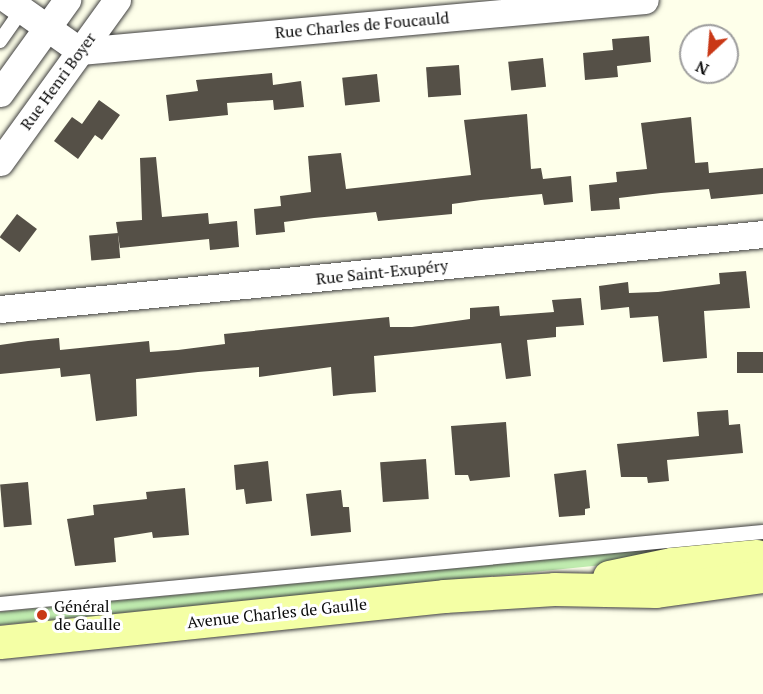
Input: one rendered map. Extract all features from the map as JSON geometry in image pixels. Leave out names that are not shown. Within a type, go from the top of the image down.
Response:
[{"type":"main road","name":"Avenue Charles de Gaulle","points":[[554,589],[672,564],[763,555]]},
{"type":"main road","name":"Avenue Charles de Gaulle","points":[[0,642],[444,596],[554,589],[656,591],[763,576]]},
{"type":"street","points":[[0,93],[67,0]]},
{"type":"street","name":"Rue Henri Boyer","points":[[0,162],[117,0]]},
{"type":"street","name":"Rue Charles de Foucauld","points":[[80,51],[645,0]]},
{"type":"street","points":[[15,5],[80,51]]},
{"type":"street","name":"Rue Saint-Exupéry","points":[[0,309],[763,234]]},
{"type":"lane","points":[[0,41],[15,5]]},
{"type":"lane","points":[[0,604],[763,532]]},
{"type":"green space","points":[[763,539],[763,549],[0,625],[0,612]]},
{"type":"building","points":[[649,36],[651,62],[617,66],[618,77],[585,80],[583,53],[613,50],[612,39]]},
{"type":"building","points":[[543,58],[546,87],[511,90],[508,62]]},
{"type":"building","points":[[459,65],[461,95],[428,97],[426,67]]},
{"type":"building","points":[[272,73],[273,85],[301,81],[304,107],[274,110],[273,100],[227,103],[228,115],[169,121],[166,95],[198,91],[196,80]]},
{"type":"building","points":[[377,74],[380,102],[345,106],[342,78]]},
{"type":"building","points":[[99,100],[120,115],[102,140],[95,135],[78,159],[54,141],[72,117],[82,124]]},
{"type":"building","points":[[527,114],[531,169],[541,168],[543,179],[571,176],[573,202],[544,205],[542,194],[481,200],[452,204],[452,214],[378,221],[376,212],[314,218],[284,222],[285,232],[256,235],[254,209],[281,206],[280,196],[311,192],[308,156],[341,153],[346,189],[471,175],[464,120]]},
{"type":"building","points":[[691,117],[695,163],[708,162],[709,173],[763,168],[763,194],[711,199],[709,189],[661,193],[619,198],[620,209],[591,211],[589,185],[617,182],[616,172],[647,169],[641,123]]},
{"type":"building","points":[[156,157],[162,217],[208,213],[209,224],[237,221],[239,247],[210,250],[209,239],[120,248],[116,222],[142,220],[140,158]]},
{"type":"building","points":[[17,214],[37,229],[20,252],[0,238]]},
{"type":"building","points":[[118,233],[120,258],[91,260],[89,236]]},
{"type":"building","points":[[746,271],[750,308],[704,311],[707,358],[663,362],[658,316],[630,318],[629,307],[601,310],[599,286],[628,282],[629,293],[658,292],[720,284],[719,273]]},
{"type":"building","points":[[581,298],[584,325],[556,327],[556,337],[527,340],[531,376],[506,379],[501,343],[374,356],[376,392],[333,396],[331,367],[259,377],[259,367],[198,372],[136,379],[137,416],[96,421],[90,374],[61,377],[60,368],[0,374],[0,345],[28,341],[59,338],[60,350],[149,341],[150,352],[178,350],[225,344],[224,334],[389,317],[390,327],[412,327],[470,319],[470,308],[499,306],[500,316],[554,312],[552,300]]},
{"type":"building","points":[[737,352],[763,352],[763,373],[737,373]]},
{"type":"building","points":[[728,410],[729,425],[740,424],[743,453],[667,460],[669,481],[648,483],[647,477],[621,477],[617,444],[699,436],[697,412]]},
{"type":"building","points":[[506,422],[510,477],[470,481],[468,475],[455,475],[451,426]]},
{"type":"building","points":[[426,459],[429,499],[383,502],[380,462]]},
{"type":"building","points":[[268,461],[272,501],[246,504],[244,489],[236,490],[234,465]]},
{"type":"building","points":[[586,470],[590,508],[585,509],[585,515],[559,517],[554,474]]},
{"type":"building","points":[[28,482],[32,525],[4,527],[0,484]]},
{"type":"building","points":[[185,488],[189,535],[153,538],[152,532],[114,538],[116,562],[75,566],[67,519],[94,515],[93,505],[147,499],[146,492]]},
{"type":"building","points":[[341,490],[343,507],[349,507],[351,532],[311,536],[306,494]]},
{"type":"place","name":"Général de Gaulle","points":[[42,615]]}]
